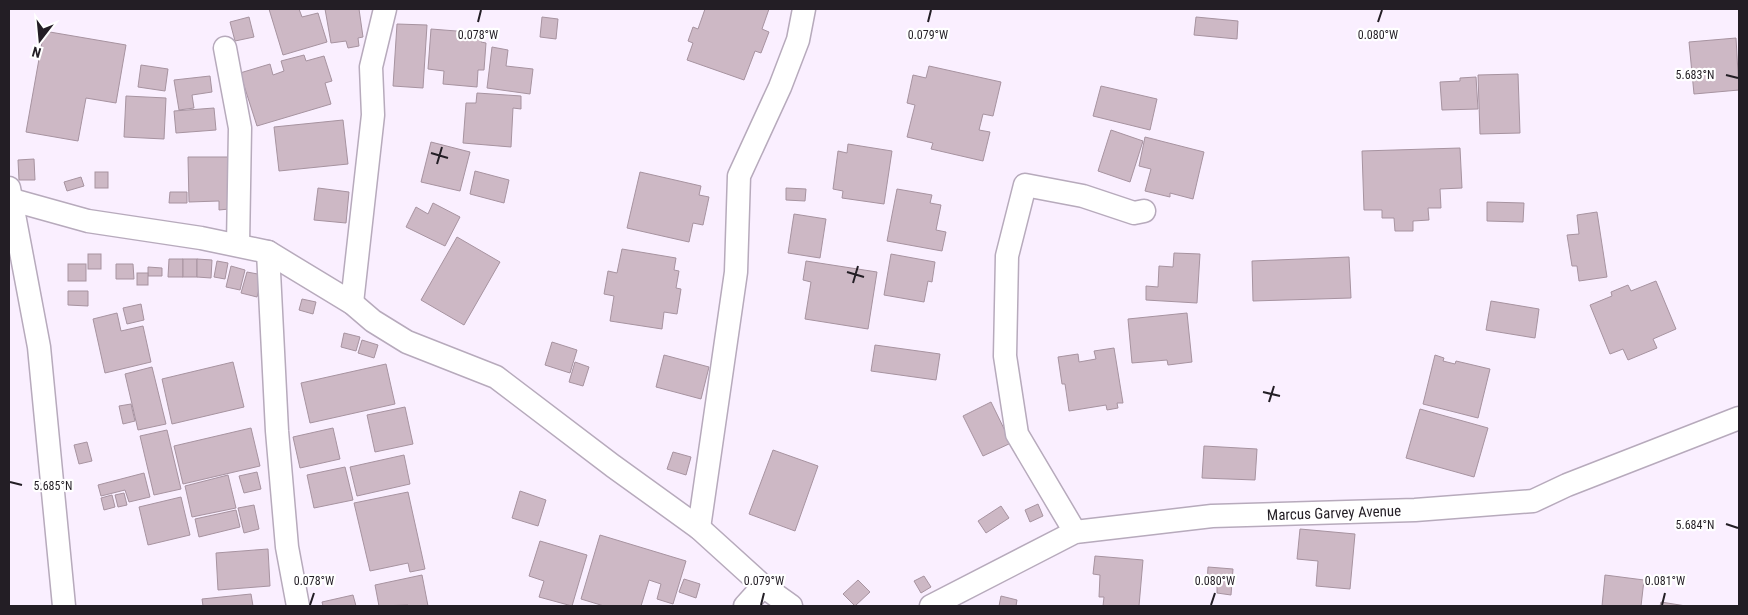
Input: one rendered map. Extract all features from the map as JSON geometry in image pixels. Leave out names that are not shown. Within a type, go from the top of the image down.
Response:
[{"type":"street","points":[[352,303],[373,115],[371,67],[385,9]]},
{"type":"street","points":[[700,528],[736,272],[739,176],[780,87],[798,40],[804,9]]},
{"type":"street","points":[[225,48],[240,128],[238,246]]},
{"type":"street","points":[[1075,532],[1017,434],[1005,356],[1007,256],[1026,185],[1083,196],[1134,213],[1144,211]]},
{"type":"street","points":[[64,606],[39,347],[9,195],[88,221],[201,238],[268,252],[352,303],[373,321],[407,342],[496,377],[700,528],[763,586],[791,606]]},
{"type":"street","points":[[268,252],[277,431],[287,547],[298,606]]},
{"type":"street","name":"Marcus Garvey Avenue","points":[[931,606],[1075,532],[1212,516],[1414,510],[1533,501],[1567,485],[1739,418]]},
{"type":"street","points":[[745,606],[763,586]]},
{"type":"building","points":[[269,9],[299,9],[302,17],[318,13],[327,42],[283,55]]},
{"type":"building","points":[[325,9],[359,9],[363,37],[358,38],[359,46],[348,48],[346,41],[331,43]]},
{"type":"building","points":[[705,9],[769,9],[762,29],[769,32],[761,53],[755,51],[744,80],[687,60],[693,43],[688,41],[693,27],[698,29]]},
{"type":"building","points":[[249,17],[254,37],[235,41],[230,22]]},
{"type":"building","points":[[542,17],[558,19],[556,39],[540,37]]},
{"type":"building","points":[[1196,17],[1238,21],[1237,39],[1194,35]]},
{"type":"building","points":[[397,24],[427,25],[423,88],[393,86]]},
{"type":"building","points":[[431,29],[482,33],[481,42],[486,43],[484,70],[478,70],[477,87],[443,84],[444,71],[428,69]]},
{"type":"building","points":[[44,31],[126,45],[116,103],[86,98],[78,141],[26,132]]},
{"type":"building","points":[[1736,38],[1739,90],[1694,94],[1689,42]]},
{"type":"building","points":[[492,47],[508,50],[506,66],[533,69],[530,94],[487,88]]},
{"type":"building","points":[[304,55],[306,61],[324,56],[332,81],[325,83],[331,104],[257,126],[240,73],[270,64],[273,75],[284,71],[281,61]]},
{"type":"building","points":[[141,65],[168,69],[165,91],[138,87]]},
{"type":"building","points":[[929,66],[1001,82],[993,116],[983,114],[979,130],[990,132],[983,161],[931,149],[933,143],[907,137],[915,105],[907,103],[913,75],[926,78]]},
{"type":"building","points":[[1518,74],[1520,133],[1480,134],[1478,75]]},
{"type":"building","points":[[210,76],[212,92],[192,95],[194,108],[179,110],[174,80]]},
{"type":"building","points":[[1476,77],[1478,109],[1442,110],[1440,82],[1460,81],[1460,78]]},
{"type":"building","points":[[1101,86],[1157,99],[1150,130],[1093,116]]},
{"type":"building","points":[[477,93],[521,96],[521,109],[513,108],[511,147],[463,143],[466,103],[476,103]]},
{"type":"building","points":[[126,96],[166,98],[164,139],[124,137]]},
{"type":"building","points":[[214,108],[216,130],[176,133],[174,111]]},
{"type":"building","points":[[343,120],[348,164],[279,171],[274,127]]},
{"type":"building","points":[[1111,130],[1143,141],[1130,182],[1098,171]]},
{"type":"building","points":[[1145,137],[1204,152],[1193,199],[1170,193],[1170,197],[1145,191],[1151,169],[1139,166]]},
{"type":"building","points":[[431,142],[470,152],[460,191],[421,182]]},
{"type":"building","points":[[848,144],[892,151],[884,204],[842,198],[843,191],[833,189],[838,151],[847,153]]},
{"type":"building","points":[[1460,148],[1462,188],[1440,189],[1441,208],[1428,208],[1429,220],[1413,221],[1413,231],[1395,231],[1394,218],[1382,218],[1382,210],[1364,210],[1362,151]]},
{"type":"building","points":[[188,157],[228,157],[229,209],[219,210],[219,201],[189,202]]},
{"type":"building","points":[[34,159],[35,180],[19,180],[18,160]]},
{"type":"building","points":[[475,171],[509,180],[504,203],[470,194]]},
{"type":"building","points":[[95,172],[108,172],[108,188],[95,188]]},
{"type":"building","points":[[640,172],[701,186],[699,195],[709,197],[703,225],[693,223],[689,242],[627,228]]},
{"type":"building","points":[[81,177],[84,186],[67,191],[64,182]]},
{"type":"building","points":[[318,188],[349,192],[346,223],[314,220]]},
{"type":"building","points":[[786,188],[806,189],[805,201],[786,200]]},
{"type":"building","points":[[897,189],[932,195],[930,203],[941,205],[936,230],[946,232],[942,251],[887,241]]},
{"type":"building","points":[[170,192],[187,192],[187,203],[169,203]]},
{"type":"building","points":[[1487,202],[1524,203],[1523,222],[1487,221]]},
{"type":"building","points":[[433,203],[460,217],[445,246],[406,227],[416,207],[428,214]]},
{"type":"building","points":[[1597,212],[1607,277],[1579,281],[1577,266],[1572,266],[1567,235],[1579,234],[1577,215]]},
{"type":"building","points":[[794,214],[826,219],[820,258],[788,253]]},
{"type":"building","points":[[457,237],[500,262],[464,325],[421,300]]},
{"type":"building","points":[[622,249],[676,258],[674,270],[679,271],[676,288],[681,289],[677,314],[664,312],[662,329],[610,321],[614,296],[604,294],[608,271],[617,273]]},
{"type":"building","points":[[1174,253],[1200,254],[1197,303],[1146,300],[1146,286],[1158,287],[1159,266],[1173,267]]},
{"type":"building","points":[[88,254],[101,254],[101,269],[88,269]]},
{"type":"building","points":[[891,254],[935,262],[932,282],[928,281],[924,302],[884,295]]},
{"type":"building","points":[[1349,257],[1351,298],[1253,301],[1252,261]]},
{"type":"building","points":[[169,259],[183,259],[183,277],[168,277]]},
{"type":"building","points":[[183,259],[197,259],[197,277],[183,277]]},
{"type":"building","points":[[197,259],[212,260],[211,278],[197,277]]},
{"type":"building","points":[[217,261],[228,263],[225,279],[214,277]]},
{"type":"building","points":[[806,261],[877,272],[868,329],[805,319],[811,282],[803,280]]},
{"type":"building","points":[[68,264],[86,264],[86,281],[68,281]]},
{"type":"building","points":[[116,264],[133,264],[134,279],[116,279]]},
{"type":"building","points":[[231,266],[245,270],[240,290],[226,287]]},
{"type":"building","points":[[148,267],[162,268],[162,276],[148,276]]},
{"type":"building","points":[[247,272],[263,275],[257,297],[241,293]]},
{"type":"building","points":[[137,273],[148,273],[148,285],[137,285]]},
{"type":"building","points":[[1656,281],[1676,329],[1653,339],[1657,348],[1628,360],[1623,349],[1610,354],[1590,305],[1612,296],[1611,292],[1628,285],[1631,291]]},
{"type":"building","points":[[68,291],[88,291],[88,306],[68,305]]},
{"type":"building","points":[[302,299],[316,302],[313,314],[299,310]]},
{"type":"building","points":[[1491,301],[1539,309],[1535,338],[1486,330]]},
{"type":"building","points":[[141,304],[144,320],[127,324],[123,308]]},
{"type":"building","points":[[117,313],[121,331],[143,326],[151,362],[105,373],[93,319]]},
{"type":"building","points":[[1187,313],[1192,362],[1168,365],[1167,360],[1132,363],[1128,319]]},
{"type":"building","points":[[344,333],[360,337],[356,351],[341,347]]},
{"type":"building","points":[[362,340],[378,345],[374,358],[358,353]]},
{"type":"building","points":[[552,342],[577,350],[570,373],[545,365]]},
{"type":"building","points":[[875,345],[940,354],[936,380],[871,371]]},
{"type":"building","points":[[1114,348],[1123,403],[1117,403],[1118,408],[1107,410],[1106,405],[1069,411],[1058,357],[1078,354],[1079,362],[1096,359],[1094,351]]},
{"type":"building","points":[[664,355],[709,367],[701,399],[656,387]]},
{"type":"building","points":[[1435,355],[1444,358],[1443,361],[1455,364],[1456,361],[1490,369],[1478,418],[1423,404]]},
{"type":"building","points":[[233,362],[244,407],[172,424],[162,379]]},
{"type":"building","points":[[575,362],[589,367],[583,386],[569,382]]},
{"type":"building","points":[[386,364],[395,404],[310,423],[301,383]]},
{"type":"building","points":[[152,367],[166,424],[138,430],[125,374]]},
{"type":"building","points":[[991,402],[1011,443],[983,456],[963,416]]},
{"type":"building","points":[[131,404],[135,421],[123,424],[119,406]]},
{"type":"building","points":[[405,407],[413,444],[375,452],[367,415]]},
{"type":"building","points":[[1420,409],[1488,428],[1474,477],[1406,458]]},
{"type":"building","points":[[251,428],[260,466],[183,484],[174,446]]},
{"type":"building","points":[[333,428],[340,459],[300,468],[293,437]]},
{"type":"building","points":[[167,430],[181,489],[154,495],[140,436]]},
{"type":"building","points":[[87,442],[92,461],[79,464],[74,445]]},
{"type":"building","points":[[1204,446],[1257,449],[1255,480],[1202,478]]},
{"type":"building","points":[[773,450],[818,466],[795,531],[749,514]]},
{"type":"building","points":[[673,452],[691,457],[686,475],[667,469]]},
{"type":"building","points":[[404,455],[410,484],[357,496],[350,467]]},
{"type":"building","points":[[345,467],[353,500],[314,508],[307,475]]},
{"type":"building","points":[[257,472],[261,489],[244,493],[239,476]]},
{"type":"building","points":[[144,473],[150,497],[129,502],[125,490],[101,496],[98,485]]},
{"type":"building","points":[[228,475],[236,508],[192,517],[185,486]]},
{"type":"building","points":[[520,491],[546,500],[538,526],[512,518]]},
{"type":"building","points":[[408,492],[425,569],[410,572],[408,563],[370,571],[354,503]]},
{"type":"building","points":[[124,493],[127,505],[118,507],[115,495]]},
{"type":"building","points":[[112,495],[115,507],[104,510],[101,498]]},
{"type":"building","points":[[181,497],[190,535],[148,545],[139,507]]},
{"type":"building","points":[[1038,504],[1043,516],[1030,522],[1025,510]]},
{"type":"building","points":[[254,505],[259,529],[244,533],[238,508]]},
{"type":"building","points":[[1001,506],[1009,518],[986,533],[978,521]]},
{"type":"building","points":[[236,510],[240,527],[199,537],[195,519]]},
{"type":"building","points":[[1300,529],[1355,534],[1350,589],[1316,586],[1318,561],[1297,559]]},
{"type":"building","points":[[600,535],[686,561],[673,604],[657,599],[661,584],[649,580],[641,606],[604,606],[581,599]]},
{"type":"building","points":[[540,541],[587,555],[572,606],[539,597],[544,581],[529,576]]},
{"type":"building","points":[[268,549],[270,586],[218,590],[216,553]]},
{"type":"building","points":[[1095,556],[1143,560],[1139,606],[1103,606],[1104,597],[1099,597],[1100,575],[1093,574]]},
{"type":"building","points":[[1208,567],[1233,569],[1231,595],[1217,593],[1217,585],[1207,584]]},
{"type":"building","points":[[422,575],[428,606],[379,606],[375,585]]},
{"type":"building","points":[[1605,575],[1644,580],[1641,606],[1602,606]]},
{"type":"building","points":[[924,576],[931,587],[921,593],[914,581]]},
{"type":"building","points":[[684,579],[700,584],[696,598],[679,592]]},
{"type":"building","points":[[858,580],[870,592],[855,606],[843,594]]},
{"type":"building","points":[[251,594],[253,606],[203,606],[202,599]]},
{"type":"building","points":[[353,595],[356,606],[323,606],[322,602]]},
{"type":"building","points":[[1001,596],[1017,600],[1016,606],[999,606]]},
{"type":"building","points":[[1661,602],[1686,606],[1660,606]]}]
